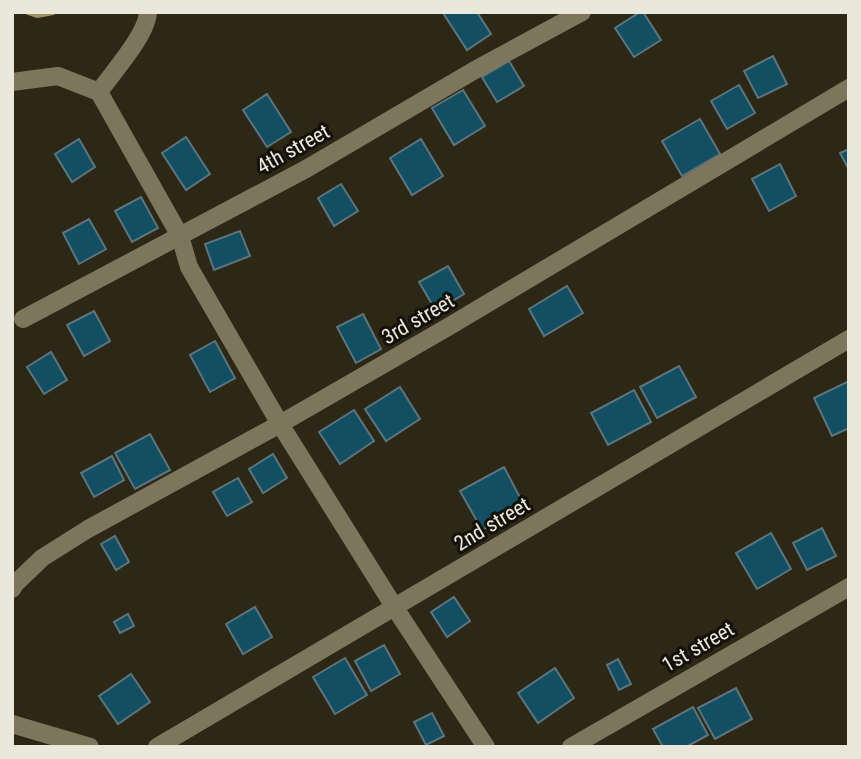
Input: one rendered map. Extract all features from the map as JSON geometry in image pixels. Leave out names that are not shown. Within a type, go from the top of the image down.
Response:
[{"type":"street","name":"4th street","points":[[23,319],[306,169],[475,70],[582,12]]},
{"type":"street","points":[[99,92],[139,37],[148,15]]},
{"type":"street","points":[[12,82],[58,76],[99,92],[180,236],[189,267],[281,424],[395,608],[486,747]]},
{"type":"street","name":"3rd street","points":[[12,589],[42,558],[88,529],[281,424],[484,307],[849,88]]},
{"type":"street","name":"2nd street","points":[[158,747],[849,339]]},
{"type":"street","name":"1st street","points":[[571,747],[849,587]]},
{"type":"street","points":[[12,723],[90,747]]},
{"type":"building","points":[[477,12],[491,34],[467,50],[443,13]]},
{"type":"building","points":[[643,12],[661,40],[634,57],[615,28]]},
{"type":"building","points":[[773,56],[787,84],[758,98],[744,71]]},
{"type":"building","points":[[509,61],[524,86],[497,102],[482,77]]},
{"type":"building","points":[[739,85],[755,113],[727,129],[711,101]]},
{"type":"building","points":[[463,90],[485,126],[454,145],[432,108]]},
{"type":"building","points":[[267,94],[291,132],[267,147],[243,110]]},
{"type":"building","points":[[700,119],[720,154],[682,176],[662,141]]},
{"type":"building","points":[[186,137],[210,174],[186,190],[162,153]]},
{"type":"building","points":[[79,139],[95,167],[72,182],[55,154]]},
{"type":"building","points":[[421,139],[443,176],[412,195],[390,158]]},
{"type":"building","points":[[849,149],[849,170],[840,153]]},
{"type":"building","points":[[780,164],[796,196],[769,211],[752,179]]},
{"type":"building","points":[[341,184],[358,211],[334,226],[318,198]]},
{"type":"building","points":[[141,197],[158,228],[132,242],[115,211]]},
{"type":"building","points":[[89,219],[106,249],[79,264],[63,233]]},
{"type":"building","points":[[240,231],[250,256],[214,270],[205,244]]},
{"type":"building","points":[[448,266],[464,294],[436,311],[419,282]]},
{"type":"building","points":[[567,286],[583,313],[544,336],[529,309]]},
{"type":"building","points":[[94,311],[110,341],[84,356],[67,325]]},
{"type":"building","points":[[363,314],[381,349],[356,363],[337,327]]},
{"type":"building","points":[[215,341],[235,378],[210,392],[190,355]]},
{"type":"building","points":[[51,352],[67,380],[44,394],[27,367]]},
{"type":"building","points":[[679,366],[696,397],[657,418],[640,387]]},
{"type":"building","points":[[849,381],[849,428],[832,436],[814,398]]},
{"type":"building","points":[[400,387],[420,419],[386,441],[365,409]]},
{"type":"building","points":[[634,390],[651,422],[608,445],[591,413]]},
{"type":"building","points":[[354,410],[374,441],[340,464],[319,432]]},
{"type":"building","points":[[150,434],[170,470],[135,489],[115,453]]},
{"type":"building","points":[[273,454],[287,478],[263,493],[249,469]]},
{"type":"building","points":[[112,456],[124,480],[94,497],[81,473]]},
{"type":"building","points":[[504,467],[525,507],[482,530],[460,491]]},
{"type":"building","points":[[238,478],[252,502],[227,516],[213,492]]},
{"type":"building","points":[[822,528],[836,556],[807,570],[793,543]]},
{"type":"building","points":[[771,533],[791,569],[757,589],[736,553]]},
{"type":"building","points":[[115,536],[129,562],[116,570],[101,544]]},
{"type":"building","points":[[454,597],[470,621],[447,637],[431,612]]},
{"type":"building","points":[[255,607],[272,637],[243,654],[226,624]]},
{"type":"building","points":[[128,614],[134,626],[120,633],[114,622]]},
{"type":"building","points":[[384,645],[400,674],[371,691],[355,661]]},
{"type":"building","points":[[345,658],[367,695],[335,714],[313,677]]},
{"type":"building","points":[[618,659],[631,684],[619,690],[607,665]]},
{"type":"building","points":[[555,668],[574,698],[538,723],[518,693]]},
{"type":"building","points":[[131,674],[150,702],[118,724],[99,696]]},
{"type":"building","points":[[736,688],[752,719],[715,739],[698,708]]},
{"type":"building","points":[[693,707],[708,735],[686,747],[663,747],[653,729]]},
{"type":"building","points":[[432,713],[444,736],[426,745],[414,722]]},
{"type":"waterway","points":[[28,12],[37,15],[53,12]]}]
